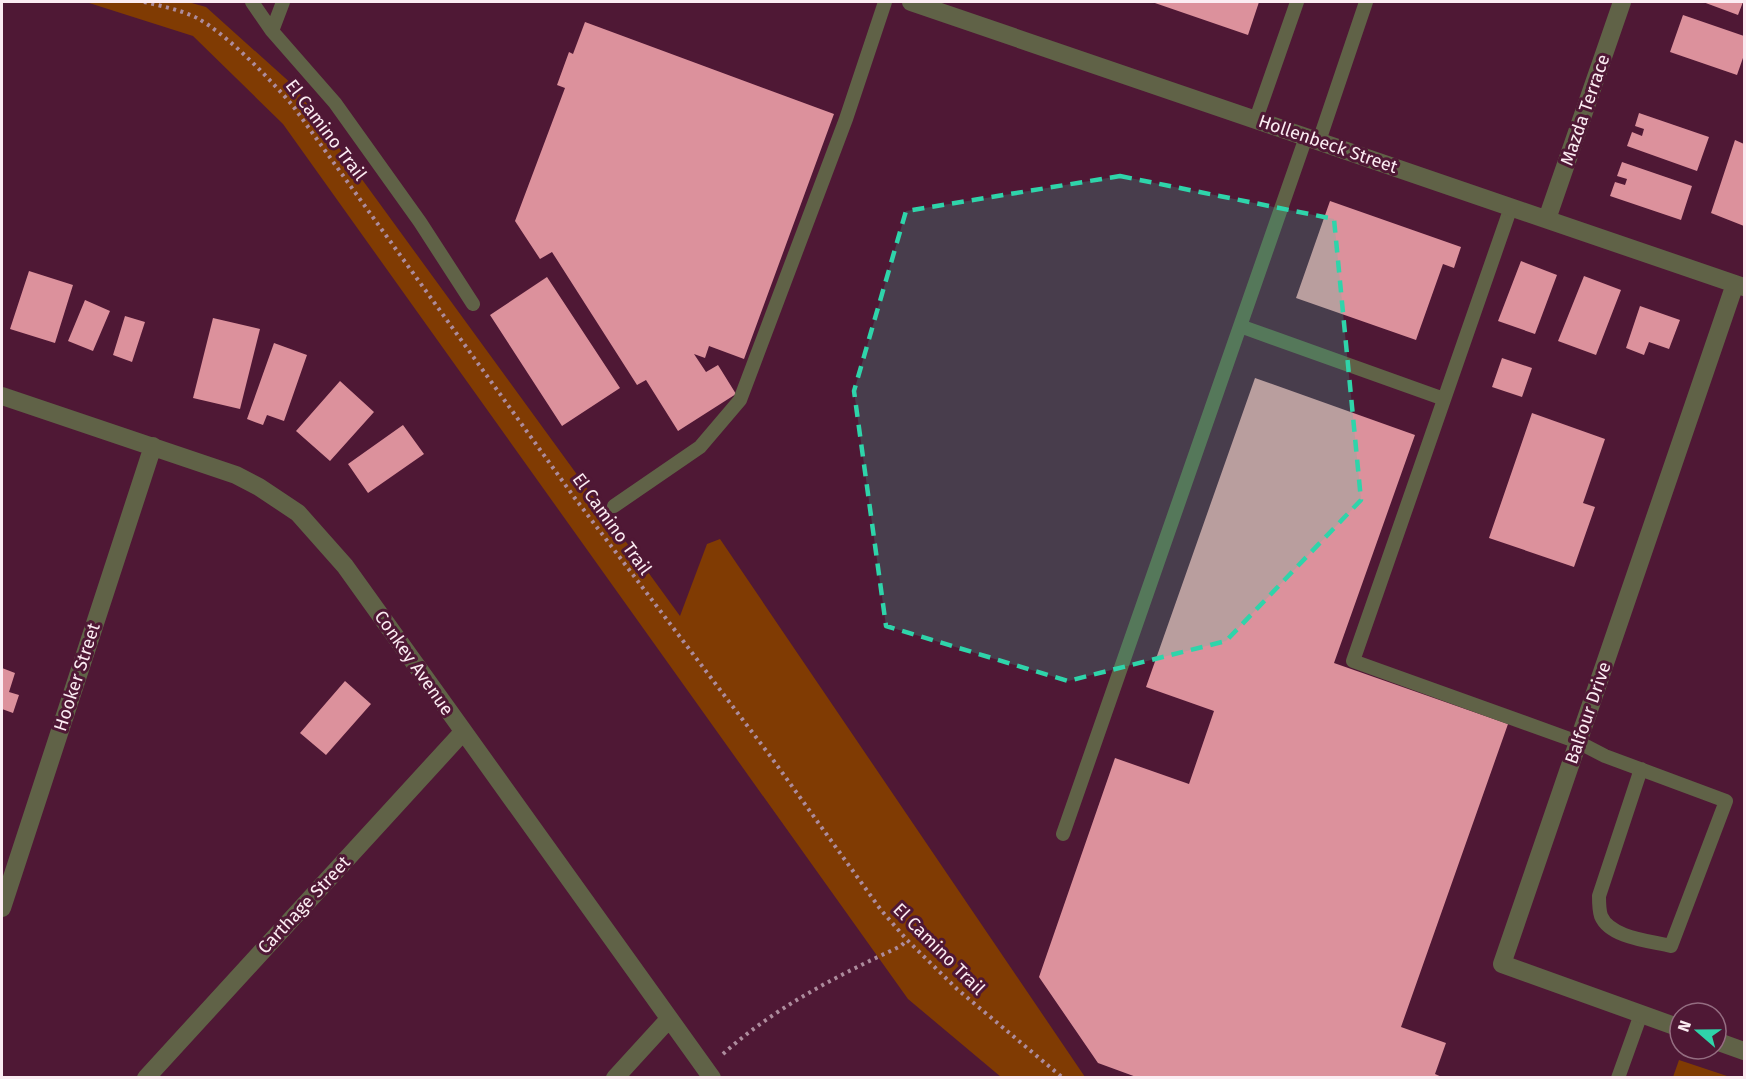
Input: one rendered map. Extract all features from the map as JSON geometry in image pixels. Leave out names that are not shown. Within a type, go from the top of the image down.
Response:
[{"type":"street","name":"Hollenbeck Street","points":[[911,2],[1740,285]]},
{"type":"street","name":"Mazda Terrace","points":[[1547,219],[1622,2]]},
{"type":"street","name":"Balfour Drive","points":[[1668,1024],[1502,964],[1740,285]]},
{"type":"street","name":"Conkey Avenue","points":[[2,396],[236,475],[298,513],[345,566],[462,733],[709,1073]]},
{"type":"street","name":"Hooker Street","points":[[2,908],[153,446]]},
{"type":"street","name":"Carthage Street","points":[[146,1077],[462,733]]},
{"type":"street","points":[[615,1077],[669,1019]]},
{"type":"street","points":[[1728,1045],[1744,1051]]},
{"type":"lane","points":[[252,2],[272,31],[336,103],[420,222],[473,304]]},
{"type":"lane","points":[[272,31],[283,2]]},
{"type":"lane","points":[[614,506],[700,447],[740,400],[846,119],[885,2]]},
{"type":"lane","points":[[1256,119],[1297,2]]},
{"type":"lane","points":[[1063,834],[1240,326],[1346,60],[1366,2]]},
{"type":"lane","points":[[1511,207],[1353,661],[1578,742],[1726,801],[1671,946],[1618,932],[1606,924],[1600,915],[1599,896],[1641,769]]},
{"type":"lane","points":[[1240,326],[1444,399]]},
{"type":"lane","points":[[1618,1077],[1641,1014]]},
{"type":"path","name":"El Camino Trail","points":[[144,2],[183,12],[207,24],[271,82],[293,106],[574,497],[771,757],[881,910],[907,940],[979,1008],[1063,1077]]},
{"type":"path","points":[[709,1073],[748,1031],[783,1007],[907,940]]},
{"type":"highlighted area","points":[[1120,176],[1334,219],[1361,500],[1226,641],[1068,681],[886,626],[854,391],[906,211]]},
{"type":"shaded area","points":[[86,2],[188,2],[206,7],[294,86],[680,616],[707,544],[720,539],[1085,1077],[1001,1077],[908,999],[283,124],[193,36]]},
{"type":"shaded area","points":[[1679,1061],[1682,1061],[1730,1077],[1673,1077]]},
{"type":"building","points":[[1152,2],[1259,2],[1248,35]]},
{"type":"building","points":[[1703,2],[1743,2],[1738,15]]},
{"type":"building","points":[[1683,15],[1744,36],[1744,55],[1737,75],[1670,52]]},
{"type":"building","points":[[585,22],[834,114],[744,359],[709,346],[705,358],[694,354],[706,372],[718,365],[736,394],[678,431],[646,380],[637,385],[552,252],[540,259],[515,221],[565,88],[557,85],[569,52],[573,54]]},
{"type":"building","points":[[1639,113],[1709,137],[1697,171],[1627,146],[1632,132],[1642,136],[1644,129],[1635,126]]},
{"type":"building","points":[[1735,140],[1744,144],[1744,226],[1711,213]]},
{"type":"building","points":[[1622,162],[1692,186],[1681,220],[1610,196],[1615,182],[1625,185],[1627,179],[1617,176]]},
{"type":"building","points":[[1330,201],[1461,247],[1454,268],[1443,264],[1416,340],[1296,298]]},
{"type":"building","points":[[1521,261],[1557,275],[1535,334],[1498,321]]},
{"type":"building","points":[[29,271],[73,285],[55,343],[10,329]]},
{"type":"building","points":[[1584,276],[1621,290],[1596,355],[1558,341]]},
{"type":"building","points":[[547,277],[620,388],[562,426],[490,315]]},
{"type":"building","points":[[85,300],[110,311],[93,351],[68,341]]},
{"type":"building","points":[[1640,306],[1680,320],[1669,349],[1649,342],[1644,355],[1626,348]]},
{"type":"building","points":[[125,316],[145,322],[132,362],[113,355]]},
{"type":"building","points":[[213,318],[260,329],[240,409],[193,398]]},
{"type":"building","points":[[274,343],[307,355],[284,421],[267,415],[263,425],[247,419]]},
{"type":"building","points":[[1502,358],[1532,368],[1522,397],[1492,387]]},
{"type":"building","points":[[1255,378],[1415,435],[1334,663],[1508,724],[1401,1027],[1446,1043],[1435,1074],[1444,1078],[1139,1078],[1098,1063],[1039,977],[1115,758],[1189,784],[1214,711],[1146,687]]},
{"type":"building","points":[[340,381],[374,412],[330,461],[296,431]]},
{"type":"building","points":[[1532,413],[1605,439],[1583,503],[1595,507],[1574,567],[1489,538]]},
{"type":"building","points":[[403,425],[424,454],[368,493],[348,464]]},
{"type":"building","points":[[2,668],[15,673],[9,692],[19,695],[13,713],[2,709]]},
{"type":"building","points":[[345,681],[371,704],[326,755],[300,733]]}]
